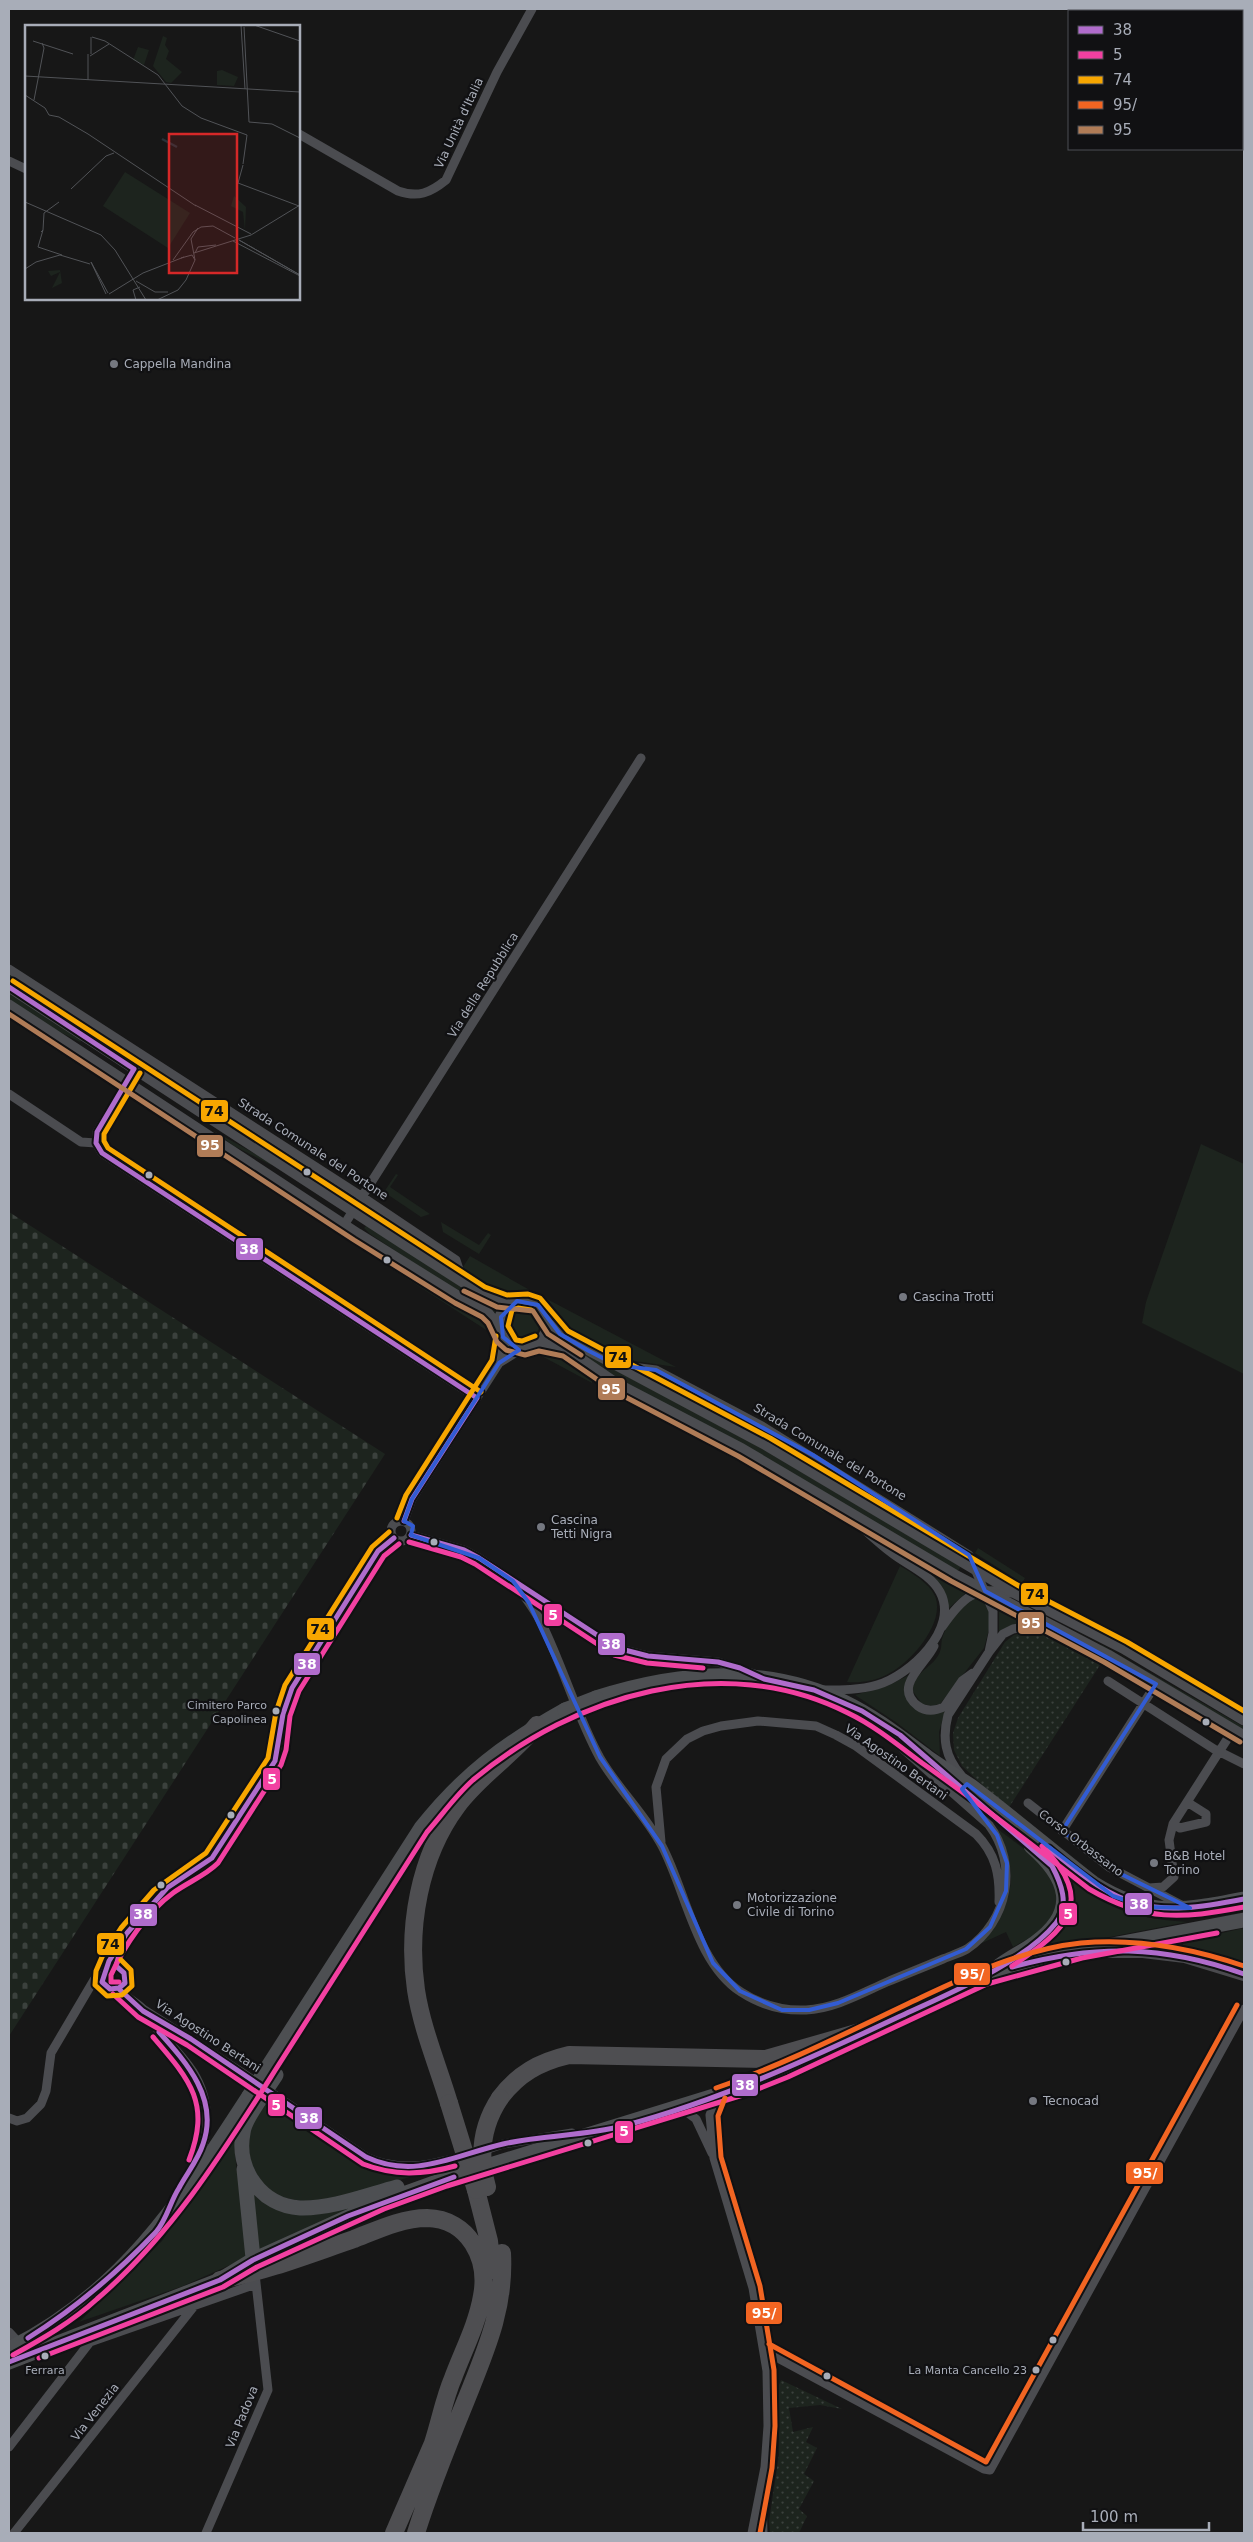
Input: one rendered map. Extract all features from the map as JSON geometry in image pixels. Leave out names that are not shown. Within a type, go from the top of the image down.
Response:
[{"type":"highway","points":[[416,2533],[427,2498],[474,2381],[500,2306],[503,2269],[499,2228],[481,2188],[449,2103],[417,1992],[413,1945],[419,1896],[432,1853],[454,1810],[486,1773],[523,1743],[537,1726]]},
{"type":"highway","points":[[394,2533],[478,2336],[489,2299],[491,2257],[481,2188],[483,2172],[482,2145],[489,2119],[500,2098],[522,2074],[552,2059],[569,2056],[766,2059],[867,2030]]},
{"type":"highway","points":[[220,2280],[255,2273],[387,2227],[419,2219],[446,2222],[468,2237],[482,2260],[484,2272],[482,2296],[473,2329],[452,2380],[433,2444]]},
{"type":"highway","points":[[408,2533],[427,2498]]},
{"type":"main road","name":"Corso Orbassano","points":[[14,2346],[66,2314],[109,2280],[137,2254],[163,2222],[254,2099],[271,2071],[282,2046],[432,1814],[467,1776],[496,1752],[565,1710],[596,1698],[634,1687],[681,1678],[713,1676],[764,1679],[814,1690],[862,1712],[900,1735],[926,1756],[970,1786],[1093,1883],[1113,1896],[1145,1907],[1190,1908],[1244,1899]]},
{"type":"main road","points":[[926,1756],[1043,1856],[1059,1876],[1064,1887],[1062,1911],[1057,1922],[1046,1935],[984,1977]]},
{"type":"main road","points":[[254,2099],[243,2132],[244,2168],[255,2273],[356,2213],[445,2179],[622,2126],[718,2095],[786,2070],[867,2030],[984,1977],[1014,1967],[1080,1951],[1244,1920]]},
{"type":"main road","points":[[1080,1951],[1143,1951],[1185,1956],[1244,1974]]},
{"type":"main road","points":[[244,2168],[256,2186],[272,2200],[300,2208],[332,2204],[411,2184],[445,2179]]},
{"type":"main road","points":[[9,2362],[88,2338],[220,2280]]},
{"type":"street","name":"Via Unità d'Italia","points":[[300,135],[398,191],[411,195],[425,194],[436,189],[446,180],[497,72],[532,9]]},
{"type":"street","points":[[9,161],[25,169]]},
{"type":"street","name":"Via della Repubblica","points":[[344,1225],[641,758]]},
{"type":"street","name":"Strada Comunale del Portone","points":[[9,969],[362,1196],[456,1260],[463,1282]]},
{"type":"street","points":[[9,987],[352,1212],[463,1282],[490,1297],[513,1303],[527,1301],[538,1305],[544,1312],[547,1322],[545,1334],[533,1346],[516,1347],[501,1333],[486,1311],[459,1297],[344,1225],[9,1005]]},
{"type":"street","points":[[141,1054],[128,1083],[100,1125],[96,1143],[99,1150],[116,1163],[477,1398]]},
{"type":"street","points":[[9,1094],[82,1142],[96,1143]]},
{"type":"street","points":[[499,1363],[500,1317],[506,1308],[513,1303]]},
{"type":"street","name":"Strada Comunale del Portone","points":[[547,1322],[560,1334],[766,1445],[1015,1593],[1123,1648],[1244,1720]]},
{"type":"street","points":[[538,1343],[566,1349],[617,1384],[742,1450],[985,1591],[1077,1638],[1244,1736]]},
{"type":"street","points":[[404,1521],[412,1499],[499,1363],[523,1348]]},
{"type":"street","name":"Strada Comunale del Portone","points":[[616,1365],[656,1370],[762,1426],[969,1555]]},
{"type":"street","name":"Corso Orbassano","points":[[836,1506],[893,1554],[923,1573],[934,1584],[942,1599],[942,1627]]},
{"type":"street","points":[[398,1521],[404,1521],[411,1527],[411,1535],[401,1541],[394,1538],[392,1526],[398,1521]]},
{"type":"street","name":"Via Agostino Bertani","points":[[411,1535],[464,1550],[617,1648],[648,1656],[718,1662],[740,1668],[764,1679]]},
{"type":"street","points":[[116,1966],[122,1969],[126,1978],[125,1983],[119,1989],[112,1990],[104,1977],[107,1960],[158,1896],[201,1868],[212,1858],[275,1761],[279,1748],[285,1706],[300,1673],[378,1551],[394,1538]]},
{"type":"street","name":"Corso Orbassano","points":[[969,1555],[993,1611],[994,1622],[989,1652]]},
{"type":"street","name":"Via Agostino Bertani","points":[[513,1581],[541,1622],[600,1758],[662,1846],[699,1936],[722,1976],[740,1991],[758,2001],[782,2010],[808,2010],[838,2003],[966,1949],[990,1927],[1006,1891],[1007,1863],[997,1835],[989,1825],[862,1712]]},
{"type":"street","name":"Corso Orbassano","points":[[978,1668],[962,1681],[944,1707],[928,1710],[912,1701],[908,1684],[911,1677],[930,1655],[942,1627],[967,1596],[985,1591],[1015,1593]]},
{"type":"street","name":"Corso Orbassano","points":[[970,1786],[948,1757],[946,1726],[948,1715],[989,1652],[1003,1634],[1023,1626],[1037,1626],[1077,1638]]},
{"type":"street","name":"Corso Orbassano","points":[[814,1690],[863,1688],[890,1680],[914,1664],[936,1641]]},
{"type":"street","points":[[1108,1681],[1220,1752],[1244,1764]]},
{"type":"street","points":[[1062,1831],[1156,1684]]},
{"type":"street","name":"Via Agostino Bertani","points":[[662,1846],[656,1788],[666,1759],[688,1739],[703,1731],[739,1723],[779,1722],[816,1726],[856,1746],[976,1834],[985,1844],[997,1867],[1000,1880],[999,1907]]},
{"type":"street","points":[[1148,1888],[1163,1887],[1174,1877],[1169,1840],[1173,1824],[1233,1730]]},
{"type":"street","points":[[1173,1824],[1180,1828],[1206,1822],[1208,1819],[1206,1814],[1187,1802]]},
{"type":"street","name":"Corso Orbassano","points":[[1028,1803],[1109,1866],[1148,1888],[1190,1908]]},
{"type":"street","points":[[9,2118],[17,2121],[27,2118],[41,2104],[46,2092],[51,2053],[79,2007],[104,1977],[116,1966],[123,1941]]},
{"type":"street","name":"Corso Orbassano","points":[[119,1989],[124,1996],[143,2009],[192,2070],[203,2092],[206,2106],[206,2131],[200,2155],[172,2198],[163,2222]]},
{"type":"street","name":"Via Agostino Bertani","points":[[143,2009],[257,2082],[366,2157],[380,2164],[412,2167],[433,2164],[503,2144],[622,2126]]},
{"type":"street","points":[[765,2351],[984,2469],[990,2470],[1244,2009]]},
{"type":"street","points":[[714,2158],[710,2115],[718,2095]]},
{"type":"street","points":[[680,2107],[696,2119],[714,2158],[753,2288],[765,2351],[768,2417],[762,2481],[752,2533],[758,2533]]},
{"type":"street","points":[[9,2447],[88,2338],[195,2305],[255,2273]]},
{"type":"street","name":"Via Padova","points":[[206,2533],[268,2390],[255,2273]]},
{"type":"street","name":"Via Venezia","points":[[14,2533],[195,2305]]},
{"type":"street","points":[[9,2332],[14,2346]]},
{"type":"street","points":[[762,2481],[763,2533]]},
{"type":"highlighted area","points":[[517,1301],[538,1305],[560,1334],[589,1351],[616,1365],[656,1370],[813,1455],[969,1555],[985,1591],[1156,1684],[1062,1831],[1123,1875],[1190,1908],[1145,1907],[1113,1896],[967,1784],[962,1789],[997,1835],[1007,1863],[1006,1891],[990,1927],[966,1949],[838,2003],[809,2010],[782,2010],[758,2001],[740,1991],[713,1963],[662,1846],[600,1757],[529,1603],[513,1581],[479,1558],[411,1535],[413,1526],[404,1521],[412,1499],[499,1363],[519,1350],[503,1337],[501,1317]]},
{"type":"green space","points":[[9,973],[124,1048],[123,1050],[90,1030],[67,1019],[9,981]]},
{"type":"green space","points":[[9,992],[82,1040],[80,1042],[48,1026],[9,1000]]},
{"type":"green space","points":[[9,1011],[47,1036],[37,1038],[9,1019]]},
{"type":"green space","points":[[63,1047],[108,1075],[104,1081],[54,1049]]},
{"type":"green space","points":[[164,1073],[308,1167],[306,1169],[283,1159],[159,1079]]},
{"type":"green space","points":[[146,1100],[324,1216],[320,1221],[142,1106]]},
{"type":"green space","points":[[212,1130],[272,1163],[271,1165],[234,1146]]},
{"type":"green space","points":[[1201,1144],[1244,1164],[1244,1374],[1142,1323],[1146,1302]]},
{"type":"green space","points":[[396,1174],[398,1175],[390,1187],[430,1214],[421,1217],[384,1192]]},
{"type":"green space","points":[[376,1211],[450,1259],[456,1272],[372,1217]]},
{"type":"green space","points":[[9,1212],[385,1454],[9,2036]]},
{"type":"green space","points":[[327,1218],[355,1236],[351,1242],[323,1224]]},
{"type":"green space","points":[[441,1222],[479,1245],[488,1233],[491,1235],[479,1254],[443,1232]]},
{"type":"green space","points":[[367,1225],[482,1299],[498,1305],[495,1313],[488,1305],[461,1294],[370,1234],[364,1228]]},
{"type":"green space","points":[[357,1240],[385,1259],[383,1262],[355,1244]]},
{"type":"green space","points":[[470,1256],[535,1293],[520,1292],[508,1296],[490,1291],[468,1280],[463,1267]]},
{"type":"green space","points":[[390,1258],[479,1312],[492,1325],[497,1337],[386,1265]]},
{"type":"green space","points":[[545,1298],[676,1367],[614,1358],[564,1332],[557,1322],[552,1306]]},
{"type":"green space","points":[[525,1308],[536,1312],[540,1323],[536,1334],[525,1338],[514,1334],[510,1323],[514,1312]]},
{"type":"green space","points":[[545,1349],[561,1352],[593,1375],[592,1383],[536,1353]]},
{"type":"green space","points":[[579,1351],[740,1436],[961,1566],[958,1571],[609,1374]]},
{"type":"green space","points":[[635,1369],[654,1371],[766,1431],[911,1523],[909,1525]]},
{"type":"green space","points":[[610,1385],[692,1429],[695,1434],[693,1437],[604,1389]]},
{"type":"green space","points":[[712,1439],[743,1455],[745,1460],[743,1464],[705,1443],[707,1440]]},
{"type":"green space","points":[[764,1467],[800,1489],[826,1514],[757,1471],[759,1468]]},
{"type":"green space","points":[[978,1548],[1025,1578],[1022,1583],[975,1553]]},
{"type":"green space","points":[[899,1549],[969,1590],[949,1608],[937,1580],[925,1568],[898,1552]]},
{"type":"green space","points":[[900,1566],[915,1575],[935,1596],[937,1607],[931,1630],[915,1652],[897,1669],[873,1680],[847,1682]]},
{"type":"green space","points":[[983,1596],[989,1606],[990,1626],[984,1648],[940,1704],[932,1706],[922,1704],[912,1690],[917,1677],[939,1654],[944,1632],[952,1618],[970,1601],[976,1597]]},
{"type":"green space","points":[[999,1604],[1031,1622],[1013,1625],[999,1632]]},
{"type":"green space","points":[[1027,1631],[1043,1635],[1100,1665],[1008,1809],[962,1766],[954,1750],[953,1733],[958,1718],[1005,1642],[1014,1635]]},
{"type":"green space","points":[[1102,1645],[1244,1727],[1244,1732],[1100,1647]]},
{"type":"green space","points":[[909,1675],[910,1702],[945,1711],[939,1732],[940,1756],[897,1723],[855,1695],[887,1686]]},
{"type":"green space","points":[[995,1827],[1031,1854],[1056,1881],[1057,1908],[1042,1931],[1013,1947],[1006,1932],[980,1944],[1000,1916],[1010,1888],[1009,1859]]},
{"type":"green space","points":[[1072,1881],[1099,1900],[1126,1912],[1155,1919],[1187,1922],[1053,1948],[1048,1940]]},
{"type":"green space","points":[[1244,1928],[1244,1964],[1219,1954],[1183,1945],[1183,1942]]},
{"type":"green space","points":[[268,2097],[375,2165],[398,2171],[441,2168],[348,2195],[311,2203],[275,2196],[251,2169],[247,2133]]},
{"type":"green space","points":[[235,2132],[236,2164],[248,2257],[183,2286],[79,2322],[162,2241]]},
{"type":"green space","points":[[250,2189],[267,2203],[367,2201],[257,2253]]},
{"type":"green space","points":[[781,2380],[842,2409],[820,2405],[789,2408],[793,2432],[813,2427],[806,2442],[817,2448],[804,2474],[814,2481],[799,2509],[807,2516],[799,2533],[770,2533],[769,2521],[779,2455],[779,2385]]},
{"type":"transit line","name":"74","points":[[13,981],[485,1287],[507,1295],[528,1294],[540,1298],[568,1331],[770,1438],[1019,1586],[1127,1642],[1244,1711]]},
{"type":"transit line","name":"38","points":[[9,987],[134,1069]]},
{"type":"transit line","name":"95","points":[[9,1014],[354,1240],[455,1303],[482,1317],[488,1323],[497,1342],[506,1350],[525,1355],[539,1351],[563,1356],[614,1391],[738,1456],[951,1581],[1104,1662],[1240,1742]]},
{"type":"transit line","name":"38","points":[[134,1069],[97,1132],[96,1143],[102,1153],[477,1398]]},
{"type":"transit line","name":"74","points":[[140,1073],[104,1134],[104,1141],[108,1148],[481,1392]]},
{"type":"transit line","name":"95","points":[[464,1291],[497,1307],[533,1311],[548,1334],[581,1355]]},
{"type":"transit line","name":"74","points":[[531,1310],[518,1308],[512,1310],[508,1326],[516,1340],[522,1341],[535,1336]]},
{"type":"transit line","name":"74","points":[[397,1518],[406,1495],[492,1360],[496,1336]]},
{"type":"transit line","name":"38","points":[[404,1521],[412,1499],[477,1398]]},
{"type":"transit line","name":"74","points":[[121,1960],[131,1970],[132,1986],[122,1995],[107,1996],[95,1985],[96,1971],[102,1957],[121,1928],[154,1890],[206,1853],[268,1758],[276,1712],[285,1685],[372,1547],[389,1532]]},
{"type":"transit line","name":"38","points":[[119,1989],[143,2011],[191,2039],[366,2157],[401,2166],[418,2166],[518,2141],[593,2132],[623,2126],[696,2104],[836,2046],[986,1975],[1026,1951],[1056,1923],[1063,1909],[1063,1894],[1052,1866],[900,1735],[862,1711],[814,1690],[764,1679],[740,1668],[718,1662],[648,1656],[617,1648],[479,1558],[464,1550],[411,1535]]},
{"type":"transit line","name":"38","points":[[123,1941],[116,1966],[124,1973],[125,1983],[119,1988],[110,1989],[102,1982],[109,1961],[127,1933],[167,1888],[212,1858],[275,1761],[283,1714],[292,1688],[378,1551],[394,1538]]},
{"type":"transit line","name":"5","points":[[409,1542],[461,1557],[475,1564],[614,1655],[647,1663],[703,1668]]},
{"type":"transit line","name":"5","points":[[119,1982],[111,1982],[111,1975],[137,1930],[163,1901],[208,1872],[218,1863],[281,1765],[286,1750],[290,1716],[299,1691],[384,1556],[399,1544]]},
{"type":"transit line","name":"5","points":[[13,2355],[56,2330],[87,2307],[125,2273],[176,2216],[242,2123],[427,1832],[461,1792],[473,1780],[513,1750],[557,1725],[604,1705],[652,1691],[701,1684],[751,1685],[800,1694],[848,1713],[877,1730],[985,1809],[1089,1889],[1109,1900],[1146,1912],[1164,1915],[1201,1914],[1244,1907]]},
{"type":"transit line","name":"5","points":[[1012,1966],[1048,1940],[1060,1927],[1068,1913],[1071,1899],[1068,1883],[1059,1866],[1042,1846]]},
{"type":"transit line","name":"38","points":[[1049,1848],[1097,1885],[1138,1904],[1160,1908],[1184,1908],[1244,1899]]},
{"type":"transit line","name":"5","points":[[39,2358],[223,2287],[257,2267],[384,2209],[447,2186],[743,2095],[788,2077],[987,1984],[1082,1958],[1217,1933]]},
{"type":"transit line","name":"95/","points":[[716,2088],[793,2057],[978,1972],[1018,1957],[1060,1946],[1102,1942],[1143,1943],[1184,1949],[1244,1966]]},
{"type":"transit line","name":"38","points":[[1012,1967],[1072,1954],[1129,1951],[1185,1957],[1244,1974]]},
{"type":"transit line","name":"5","points":[[113,1994],[138,2017],[187,2045],[363,2164],[386,2171],[409,2173],[455,2166]]},
{"type":"transit line","name":"95/","points":[[769,2344],[986,2462],[1237,2005]]},
{"type":"transit line","name":"38","points":[[28,2338],[63,2315],[95,2289],[156,2232],[201,2150],[207,2128],[207,2112],[203,2097],[189,2069],[159,2032]]},
{"type":"transit line","name":"5","points":[[153,2037],[177,2066],[193,2093],[197,2107],[198,2123],[189,2160]]},
{"type":"transit line","name":"95/","points":[[725,2098],[718,2116],[721,2157],[760,2286],[774,2370],[775,2426],[772,2468],[760,2533]]},
{"type":"transit line","name":"38","points":[[9,2362],[220,2280],[253,2260],[348,2216],[454,2177]]},
{"type":"place","name":"Cappella Mandina","points":[[114,364]]},
{"type":"place","name":"Cascina Trotti","points":[[903,1297]]},
{"type":"place","name":"Cascina Tetti Nigra","points":[[541,1527]]},
{"type":"place","name":"Cimitero Parco Capolinea","points":[[276,1711]]},
{"type":"place","name":"B&B Hotel Torino","points":[[1154,1863]]},
{"type":"place","name":"Motorizzazione Civile di Torino","points":[[737,1905]]},
{"type":"place","name":"Tecnocad","points":[[1033,2101]]},
{"type":"place","name":"Ferrara","points":[[45,2356]]},
{"type":"place","name":"La Manta Cancello 23","points":[[1036,2370]]}]
